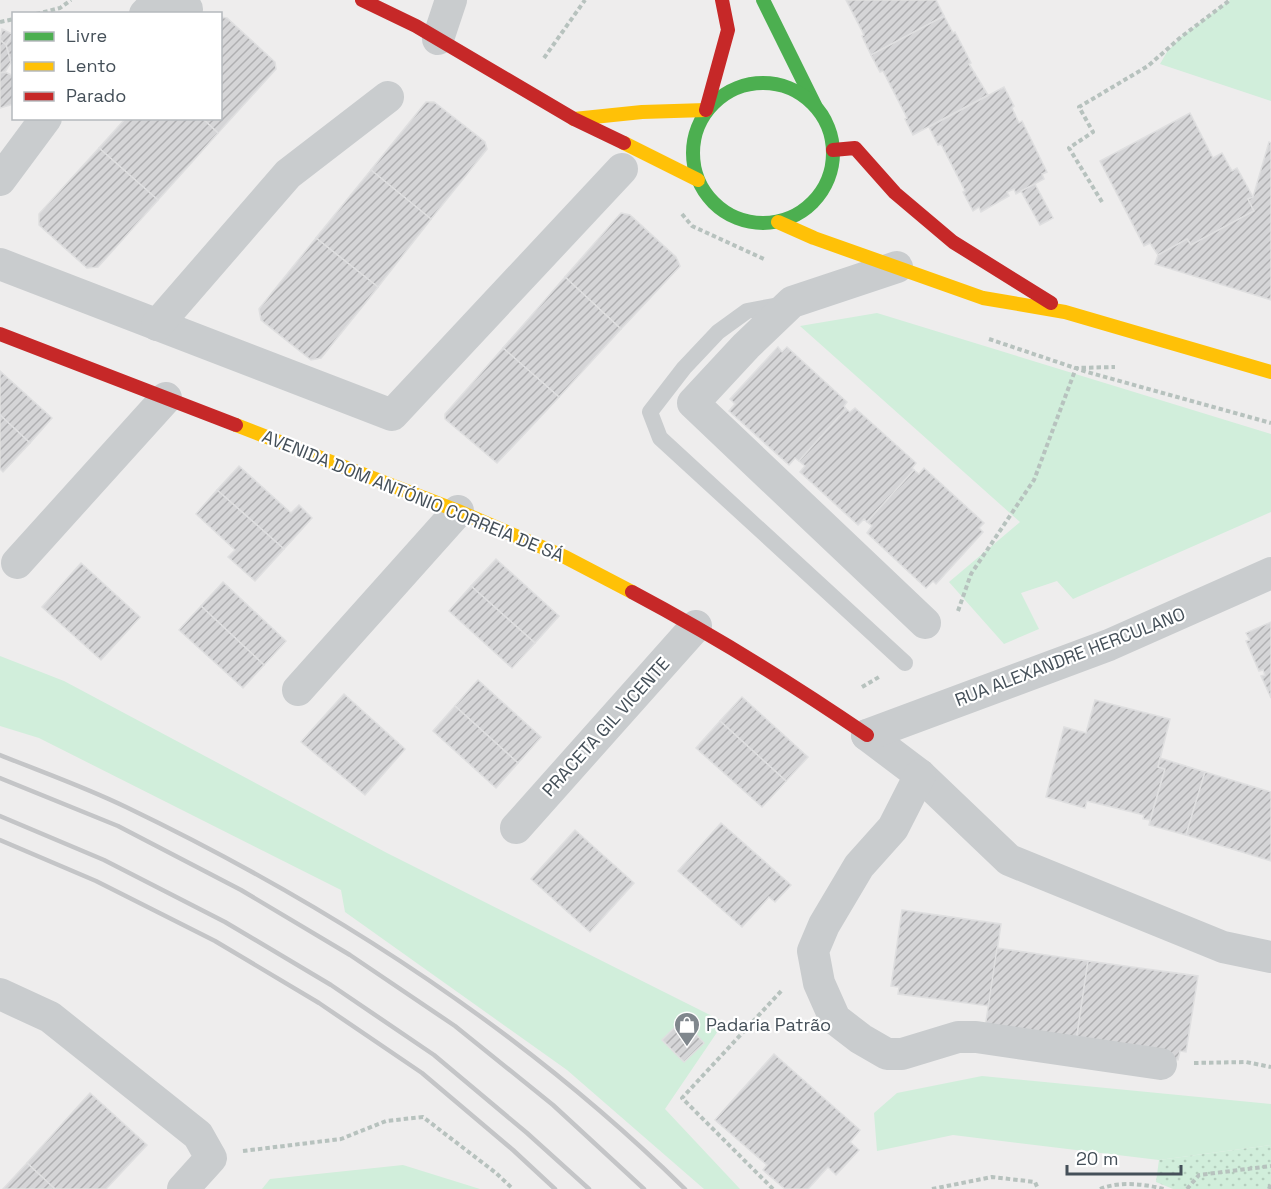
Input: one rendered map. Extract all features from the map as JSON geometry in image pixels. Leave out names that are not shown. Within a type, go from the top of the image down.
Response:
[{"type":"street","points":[[362,0],[438,39],[574,119],[698,180]]},
{"type":"street","points":[[438,39],[451,0]]},
{"type":"street","points":[[722,0],[728,30],[706,110],[695,131],[692,156],[698,180],[711,201],[730,216],[754,223],[778,222],[801,212],[819,196],[831,174],[834,150],[828,125],[815,105],[763,0]]},
{"type":"street","points":[[147,12],[152,7],[187,9]]},
{"type":"street","points":[[574,119],[642,112],[706,110],[725,93],[747,84],[780,85],[795,90],[815,105]]},
{"type":"street","points":[[157,325],[288,174],[388,97]]},
{"type":"street","points":[[0,180],[45,120]]},
{"type":"street","points":[[834,150],[855,148],[895,193],[952,242],[1065,312]]},
{"type":"street","points":[[0,264],[392,415],[622,169]]},
{"type":"street","points":[[778,222],[814,238],[983,298],[1065,312],[1271,372]]},
{"type":"street","points":[[897,267],[792,302],[746,346],[693,403],[925,624]]},
{"type":"street","name":"AVENIDA DOM ANTÓNIO CORREIA DE SÁ","points":[[0,334],[458,511],[565,556],[696,626],[867,735],[920,775],[1009,860],[1223,947],[1271,957]]},
{"type":"street","points":[[17,563],[166,398]]},
{"type":"street","points":[[298,690],[458,511]]},
{"type":"street","name":"RUA ALEXANDRE HERCULANO","points":[[867,735],[1109,645],[1271,573]]},
{"type":"street","name":"PRACETA GIL VICENTE","points":[[516,828],[696,626]]},
{"type":"street","points":[[920,775],[893,828],[859,866],[824,925],[813,951],[819,983],[835,1019],[861,1039],[887,1054],[902,1053],[958,1037],[976,1037],[1161,1064]]},
{"type":"street","points":[[0,994],[50,1017],[198,1135],[211,1158],[183,1189]]},
{"type":"lane","points":[[792,302],[747,310],[718,332],[684,368],[650,412],[660,438],[844,610],[905,663]]},
{"type":"path","points":[[44,12],[60,8],[71,0]]},
{"type":"path","points":[[506,79],[547,56],[585,0]]},
{"type":"path","points":[[1102,202],[1069,148],[1093,132],[1079,107],[1148,66],[1181,37],[1230,0]]},
{"type":"path","points":[[956,618],[971,574],[1034,480],[1076,368],[1118,366],[1140,334]]},
{"type":"path","points":[[826,707],[905,663]]},
{"type":"path","points":[[773,1189],[681,1098],[791,980],[813,951]]},
{"type":"path","points":[[1161,1064],[1246,1062],[1271,1067]]},
{"type":"path","points":[[254,1149],[341,1139],[386,1121],[423,1117],[496,1173],[513,1189]]},
{"type":"path","points":[[1187,1189],[1199,1175],[1271,1166]]},
{"type":"path","points":[[932,1189],[992,1177],[1003,1177],[1035,1182],[1038,1189]]},
{"type":"path","points":[[1100,1189],[1107,1186],[1137,1184],[1164,1189]]},
{"type":"path","points":[[1269,1189],[1271,1184]]},
{"type":"green space","points":[[1230,0],[1271,0],[1271,101],[1160,64],[1167,52],[1181,37]]},
{"type":"green space","points":[[877,313],[1271,434],[1271,512],[1073,599],[1057,581],[1021,593],[1039,629],[1004,644],[949,582],[1020,522],[800,326]]},
{"type":"green space","points":[[0,656],[64,681],[387,853],[724,1022],[665,1109],[740,1189],[704,1189],[567,1070],[345,912],[341,890],[39,738],[0,726]]},
{"type":"green space","points":[[982,1076],[1271,1104],[1271,1145],[1159,1160],[953,1135],[877,1151],[874,1113],[897,1093]]},
{"type":"green space","points":[[1271,1145],[1271,1189],[1173,1189],[1156,1182],[1159,1160]]},
{"type":"green space","points":[[403,1165],[480,1189],[262,1189],[270,1179]]},
{"type":"building","points":[[846,0],[936,0],[944,16],[871,55],[862,36],[864,35]]},
{"type":"building","points":[[944,16],[953,33],[955,32],[971,63],[969,64],[988,95],[913,135],[883,71],[880,72],[871,55]]},
{"type":"building","points":[[222,17],[227,18],[275,62],[276,69],[218,133],[204,120],[222,120]]},
{"type":"building","points":[[2,29],[12,34],[6,45],[0,40]]},
{"type":"building","points":[[12,36],[12,63],[11,62],[6,45]]},
{"type":"building","points":[[0,40],[6,45],[11,62],[5,72],[0,73]]},
{"type":"building","points":[[5,72],[12,75],[12,105],[0,108],[0,73]]},
{"type":"building","points":[[1004,87],[1014,106],[1012,108],[1019,123],[1022,121],[1047,172],[1042,174],[1044,179],[1016,194],[1014,189],[1007,192],[1009,196],[981,212],[979,207],[973,211],[941,144],[938,145],[929,127]]},
{"type":"building","points":[[426,102],[434,102],[485,142],[487,149],[431,219],[371,170]]},
{"type":"building","points":[[1190,113],[1213,158],[1222,153],[1232,171],[1237,168],[1253,197],[1248,199],[1254,211],[1191,245],[1187,239],[1158,255],[1150,243],[1144,246],[1100,161]]},
{"type":"building","points":[[124,120],[204,120],[218,133],[158,200],[99,148]]},
{"type":"building","points":[[1269,142],[1271,143],[1271,300],[1155,264],[1158,255],[1187,239],[1191,245],[1254,211],[1248,199],[1253,197]]},
{"type":"building","points":[[99,148],[158,200],[98,267],[87,268],[39,225],[39,214]]},
{"type":"building","points":[[371,170],[431,219],[378,287],[316,238]]},
{"type":"building","points":[[1035,184],[1053,218],[1040,225],[1021,191]]},
{"type":"building","points":[[621,213],[630,215],[676,257],[680,266],[621,329],[565,277]]},
{"type":"building","points":[[316,238],[378,287],[321,358],[311,360],[261,320],[259,309]]},
{"type":"building","points":[[565,277],[621,329],[559,397],[503,348]]},
{"type":"building","points":[[778,347],[782,352],[787,347],[847,402],[844,406],[846,409],[799,461],[795,458],[789,465],[729,411],[735,404],[730,399]]},
{"type":"building","points":[[503,348],[559,397],[497,463],[445,419],[445,414]]},
{"type":"building","points":[[0,371],[52,418],[30,443],[0,415]]},
{"type":"building","points":[[855,408],[916,463],[912,468],[914,470],[867,522],[864,519],[858,525],[800,472],[805,466],[799,461],[846,409],[850,412]]},
{"type":"building","points":[[0,415],[30,443],[3,472],[0,469]]},
{"type":"building","points":[[239,466],[291,513],[299,505],[312,518],[284,549],[217,490]]},
{"type":"building","points":[[924,468],[984,523],[979,528],[983,532],[936,584],[933,581],[926,588],[867,533],[872,526],[867,522],[914,470],[919,474]]},
{"type":"building","points":[[217,490],[284,549],[255,581],[228,557],[235,550],[196,514]]},
{"type":"building","points":[[496,559],[559,616],[535,643],[471,586]]},
{"type":"building","points":[[81,563],[140,617],[101,660],[42,607]]},
{"type":"building","points":[[223,582],[286,641],[264,665],[201,606]]},
{"type":"building","points":[[471,586],[535,643],[512,668],[449,611]]},
{"type":"building","points":[[201,606],[264,665],[243,688],[179,630]]},
{"type":"building","points":[[1271,622],[1271,698],[1261,676],[1265,675],[1263,670],[1259,671],[1246,641],[1250,640],[1246,633]]},
{"type":"building","points":[[478,680],[541,737],[518,763],[455,706]]},
{"type":"building","points":[[344,694],[405,749],[365,795],[301,742]]},
{"type":"building","points":[[742,697],[808,757],[786,781],[720,721]]},
{"type":"building","points":[[1095,700],[1170,719],[1158,767],[1165,769],[1150,820],[1143,819],[1144,815],[1087,801],[1085,808],[1046,797],[1064,727],[1086,733]]},
{"type":"building","points":[[455,706],[518,763],[496,788],[433,731]]},
{"type":"building","points":[[720,721],[786,781],[762,807],[696,748]]},
{"type":"building","points":[[1160,758],[1205,772],[1186,835],[1149,825],[1165,769],[1158,767]]},
{"type":"building","points":[[1205,772],[1271,792],[1271,861],[1186,835]]},
{"type":"building","points":[[721,823],[791,885],[775,902],[769,897],[742,927],[678,871]]},
{"type":"building","points":[[575,830],[634,883],[590,932],[531,879]]},
{"type":"building","points":[[902,910],[1001,924],[989,1006],[898,994],[899,987],[891,986]]},
{"type":"building","points":[[997,948],[1088,961],[1076,1042],[985,1028]]},
{"type":"building","points":[[1088,961],[1198,976],[1186,1052],[1180,1051],[1178,1060],[1076,1042]]},
{"type":"building","points":[[688,1026],[704,1043],[684,1062],[662,1040],[674,1028],[680,1035]]},
{"type":"building","points":[[774,1054],[860,1130],[850,1142],[859,1150],[836,1175],[828,1167],[808,1189],[785,1189],[763,1170],[767,1165],[715,1120]]},
{"type":"building","points":[[90,1093],[147,1145],[106,1189],[55,1189],[27,1163]]},
{"type":"building","points":[[27,1163],[55,1189],[3,1189]]},
{"type":"railway","points":[[0,755],[126,807],[202,845],[350,929],[491,1024],[623,1131],[685,1189]]},
{"type":"railway","points":[[0,778],[118,826],[241,890],[350,955],[455,1026],[553,1105],[644,1189]]},
{"type":"railway","points":[[0,816],[104,860],[225,922],[331,985],[434,1055],[527,1133],[589,1189]]},
{"type":"railway","points":[[0,840],[96,881],[215,941],[319,1003],[422,1073],[555,1189]]},
{"type":"traffic: fast","points":[[763,0],[815,105]]},
{"type":"traffic: fast","points":[[763,83],[790,88],[813,103],[828,126],[833,153],[828,180],[813,203],[790,218],[763,223],[736,218],[713,203],[698,180],[693,153],[698,126],[713,103],[736,88],[763,83]]},
{"type":"traffic: slow","points":[[574,119],[642,112],[706,110]]},
{"type":"traffic: slow","points":[[624,143],[698,180]]},
{"type":"traffic: slow","points":[[778,222],[814,238],[983,298],[1065,312],[1271,372]]},
{"type":"traffic: slow","points":[[236,425],[458,511],[565,557],[632,592]]},
{"type":"traffic: jam","points":[[362,0],[416,26],[574,119],[624,143]]},
{"type":"traffic: jam","points":[[706,110],[728,30],[722,0]]},
{"type":"traffic: jam","points":[[833,150],[855,148],[895,193],[953,242],[1051,303]]},
{"type":"traffic: jam","points":[[0,334],[236,425]]},
{"type":"traffic: jam","points":[[632,592],[751,660],[867,735]]},
{"type":"place","name":"Padaria Patrão","points":[[687,1048]]}]
